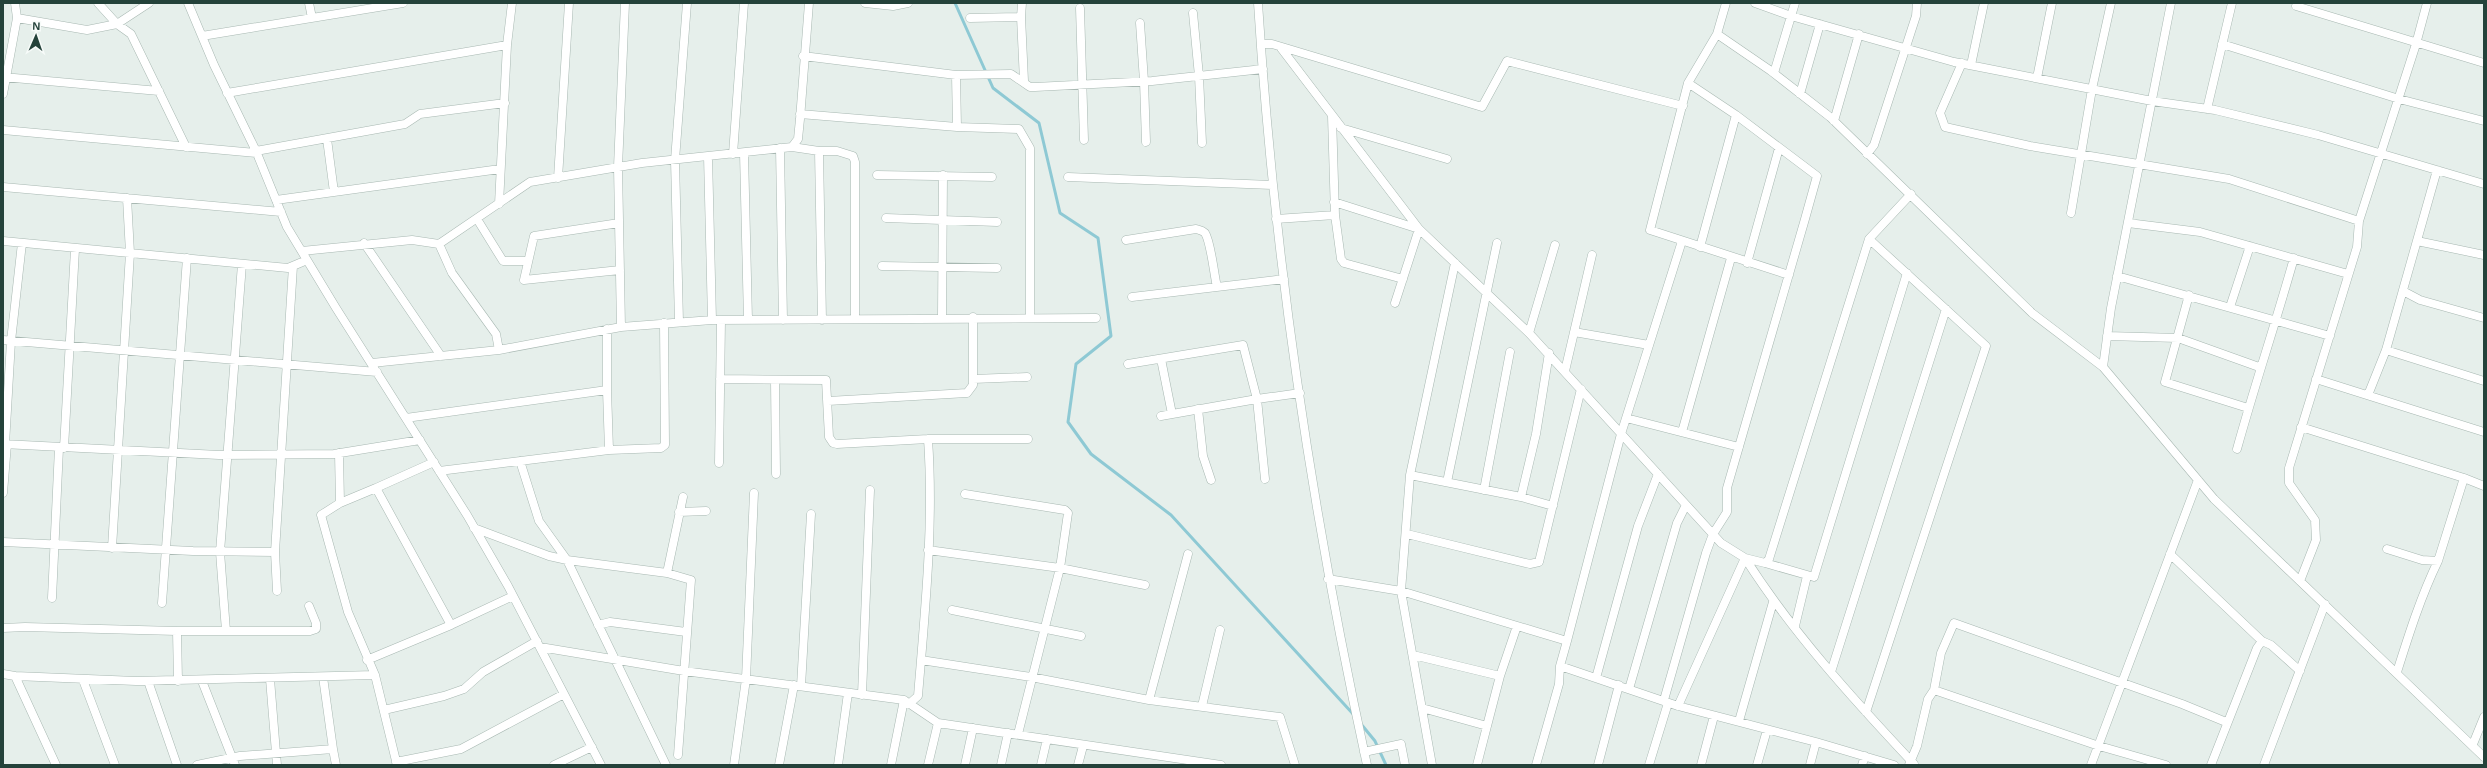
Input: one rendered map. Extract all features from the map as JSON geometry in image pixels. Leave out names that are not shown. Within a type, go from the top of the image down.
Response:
[{"type":"street","points":[[3,94],[4,77],[17,18],[15,3]]},
{"type":"street","points":[[98,3],[117,24],[131,34],[186,147]]},
{"type":"street","points":[[17,18],[87,30],[117,24],[149,3]]},
{"type":"street","points":[[188,3],[257,152],[281,212],[302,251],[474,528],[539,644],[601,765]]},
{"type":"street","points":[[309,3],[312,18]]},
{"type":"street","points":[[202,36],[403,3]]},
{"type":"street","points":[[499,204],[507,46],[512,3]]},
{"type":"street","points":[[558,178],[569,3]]},
{"type":"street","points":[[621,327],[618,168],[625,3]]},
{"type":"street","points":[[679,322],[675,160],[687,3]]},
{"type":"street","points":[[733,154],[744,3]]},
{"type":"street","points":[[792,147],[798,139],[803,56],[809,3]]},
{"type":"street","points":[[865,3],[893,6],[904,3]]},
{"type":"street","points":[[1022,3],[1021,16],[1024,81]]},
{"type":"street","points":[[1258,3],[1276,219],[1300,393],[1328,579],[1360,730],[1368,751],[1367,765]]},
{"type":"street","points":[[1726,3],[1717,34],[1688,83],[1650,230],[1731,258],[1789,275]]},
{"type":"street","points":[[1755,3],[1791,16],[1962,64],[2152,101],[2207,109],[2318,135],[2484,184]]},
{"type":"street","points":[[1774,74],[1795,3]]},
{"type":"street","points":[[1867,154],[1874,145],[1916,16],[1917,3]]},
{"type":"street","points":[[1971,65],[1984,3]]},
{"type":"street","points":[[2037,78],[2052,3]]},
{"type":"street","points":[[2071,213],[2092,89],[2111,3]]},
{"type":"street","points":[[2103,368],[2117,276],[2171,3]]},
{"type":"street","points":[[2207,109],[2232,3]]},
{"type":"street","points":[[2300,581],[2316,540],[2315,520],[2289,483],[2289,468],[2356,247],[2358,221],[2382,154],[2427,3]]},
{"type":"street","points":[[2296,6],[2416,44],[2484,63]]},
{"type":"street","points":[[1080,8],[1084,84],[1084,140]]},
{"type":"street","points":[[1193,13],[1199,76],[1202,143]]},
{"type":"street","points":[[970,18],[1021,16]]},
{"type":"street","points":[[1140,23],[1146,142]]},
{"type":"street","points":[[1800,94],[1820,24]]},
{"type":"street","points":[[1717,34],[1774,74],[1834,122],[1911,194],[2032,313],[2103,368],[2214,499],[2473,744],[2484,757]]},
{"type":"street","points":[[1834,122],[1859,34]]},
{"type":"street","points":[[1261,44],[1272,44],[1281,48],[1482,107],[1507,61],[1683,106]]},
{"type":"street","points":[[2222,44],[2399,99],[2484,121]]},
{"type":"street","points":[[228,92],[507,46]]},
{"type":"street","points":[[1281,48],[1419,229],[1487,294],[1530,332],[1721,543],[1745,558],[1814,577],[1906,273]]},
{"type":"street","points":[[803,56],[956,75],[1011,74],[1024,81],[1030,87],[1144,81],[1263,69]]},
{"type":"street","points":[[1962,64],[1940,113],[1945,127],[2081,155],[2229,179],[2358,221]]},
{"type":"street","points":[[956,75],[957,126]]},
{"type":"street","points":[[4,77],[159,91]]},
{"type":"street","points":[[1648,765],[1713,534],[1727,512],[1727,488],[1817,176],[1736,115],[1688,83]]},
{"type":"street","points":[[3,130],[257,152],[405,124],[420,114],[505,102]]},
{"type":"street","points":[[800,114],[957,126],[1019,129],[1027,140],[1030,148],[1030,317]]},
{"type":"street","points":[[1700,247],[1736,115]]},
{"type":"street","points":[[1332,116],[1334,202],[1340,259],[1344,263],[1403,279]]},
{"type":"street","points":[[1341,128],[1447,159]]},
{"type":"street","points":[[327,139],[334,192]]},
{"type":"street","points":[[302,251],[364,243],[412,240],[440,244],[530,182],[675,160],[780,148],[792,147],[819,151],[837,151],[853,156],[855,162],[855,319]]},
{"type":"street","points":[[780,148],[783,320]]},
{"type":"street","points":[[1747,262],[1779,148]]},
{"type":"street","points":[[819,151],[822,320]]},
{"type":"street","points":[[744,153],[748,320]]},
{"type":"street","points":[[708,156],[712,320]]},
{"type":"street","points":[[276,200],[500,168]]},
{"type":"street","points":[[2368,395],[2386,350],[2437,170]]},
{"type":"street","points":[[877,174],[992,177]]},
{"type":"street","points":[[942,317],[943,175]]},
{"type":"street","points":[[1068,177],[1273,185]]},
{"type":"street","points":[[3,188],[281,212]]},
{"type":"street","points":[[1765,563],[1769,559],[1869,239],[1911,194]]},
{"type":"street","points":[[112,548],[130,253],[127,198]]},
{"type":"street","points":[[1334,202],[1419,229]]},
{"type":"street","points":[[1276,219],[1335,215]]},
{"type":"street","points":[[886,218],[943,222],[998,222]]},
{"type":"street","points":[[477,219],[503,261],[528,260]]},
{"type":"street","points":[[2128,222],[2200,232],[2348,274]]},
{"type":"street","points":[[619,223],[534,236],[524,280],[620,270]]},
{"type":"street","points":[[1126,240],[1196,229],[1201,231],[1205,234],[1207,241],[1217,287]]},
{"type":"street","points":[[1395,303],[1419,229]]},
{"type":"street","points":[[1866,712],[1986,346],[1869,239]]},
{"type":"street","points":[[3,241],[288,268],[307,260]]},
{"type":"street","points":[[1536,765],[1559,684],[1560,666],[1621,434],[1682,241]]},
{"type":"street","points":[[2417,241],[2484,255]]},
{"type":"street","points":[[3,493],[7,341],[22,243]]},
{"type":"street","points":[[364,243],[441,356]]},
{"type":"street","points":[[1447,482],[1497,243]]},
{"type":"street","points":[[440,244],[452,273],[496,334],[499,350]]},
{"type":"street","points":[[1530,332],[1555,245]]},
{"type":"street","points":[[2230,307],[2250,246]]},
{"type":"street","points":[[52,598],[53,546],[62,448],[75,248]]},
{"type":"street","points":[[1565,371],[1592,255]]},
{"type":"street","points":[[162,603],[187,258]]},
{"type":"street","points":[[1682,432],[1731,258]]},
{"type":"street","points":[[2237,448],[2259,367],[2276,320],[2294,258]]},
{"type":"street","points":[[1432,765],[1414,655],[1401,591],[1407,534],[1410,475],[1455,263]]},
{"type":"street","points":[[226,631],[220,552],[242,264]]},
{"type":"street","points":[[277,591],[275,552],[283,454],[293,266]]},
{"type":"street","points":[[882,266],[997,268]]},
{"type":"street","points":[[2117,276],[2189,295],[2330,336]]},
{"type":"street","points":[[1132,297],[1284,278]]},
{"type":"street","points":[[2403,291],[2420,300],[2484,318]]},
{"type":"street","points":[[2189,295],[2165,382],[2248,408]]},
{"type":"street","points":[[1832,672],[1946,309]]},
{"type":"street","points":[[372,363],[499,350],[607,329],[679,322],[712,320],[822,320],[942,317],[1096,318]]},
{"type":"street","points":[[828,401],[963,395],[971,389],[973,379],[973,317]]},
{"type":"street","points":[[719,463],[721,320]]},
{"type":"street","points":[[439,470],[609,450],[661,448],[665,445],[664,323]]},
{"type":"street","points":[[607,329],[609,450]]},
{"type":"street","points":[[1574,332],[1649,345]]},
{"type":"street","points":[[2107,336],[2178,338],[2259,367]]},
{"type":"street","points":[[7,341],[377,372]]},
{"type":"street","points":[[1128,364],[1243,345],[1258,399],[1265,479]]},
{"type":"street","points":[[2386,350],[2484,381]]},
{"type":"street","points":[[1484,490],[1510,352]]},
{"type":"street","points":[[1521,497],[1536,434],[1550,354]]},
{"type":"street","points":[[1161,359],[1172,414]]},
{"type":"street","points":[[973,379],[1027,377]]},
{"type":"street","points":[[720,379],[775,380],[823,378],[827,382],[829,437],[833,443],[928,439],[1028,439]]},
{"type":"street","points":[[2316,379],[2484,432]]},
{"type":"street","points":[[775,380],[776,474]]},
{"type":"street","points":[[1407,534],[1530,564],[1539,562],[1581,389]]},
{"type":"street","points":[[406,418],[607,390]]},
{"type":"street","points":[[1161,416],[1300,393]]},
{"type":"street","points":[[1198,409],[1202,456],[1211,480]]},
{"type":"street","points":[[1626,418],[1740,447]]},
{"type":"street","points":[[2302,427],[2464,478],[2484,486]]},
{"type":"street","points":[[891,765],[907,702],[918,696],[931,490],[928,439]]},
{"type":"street","points":[[5,444],[173,453],[283,454],[339,453],[420,440]]},
{"type":"street","points":[[339,453],[340,503]]},
{"type":"street","points":[[520,461],[539,521],[567,560],[666,765]]},
{"type":"street","points":[[434,462],[340,503],[321,515],[348,612],[367,660],[375,675],[397,764],[461,749],[564,694]]},
{"type":"street","points":[[1596,678],[1638,526],[1658,474]]},
{"type":"street","points":[[1410,475],[1521,497],[1553,506]]},
{"type":"street","points":[[2396,672],[2417,610],[2425,596],[2425,589],[2438,561],[2464,478]]},
{"type":"street","points":[[2091,765],[2198,480]]},
{"type":"street","points":[[376,488],[451,625]]},
{"type":"street","points":[[862,695],[870,490]]},
{"type":"street","points":[[734,765],[746,679],[754,493]]},
{"type":"street","points":[[965,494],[1066,512],[1068,516],[1060,568],[1046,628],[1031,677],[1018,734]]},
{"type":"street","points":[[667,573],[683,498]]},
{"type":"street","points":[[1629,689],[1677,524],[1686,505]]},
{"type":"street","points":[[680,512],[706,511]]},
{"type":"street","points":[[778,765],[798,686],[811,514]]},
{"type":"street","points":[[474,528],[549,556],[567,560],[667,573],[691,580],[678,755]]},
{"type":"street","points":[[3,542],[53,546],[220,552],[275,552]]},
{"type":"street","points":[[2387,549],[2422,560],[2438,561]]},
{"type":"street","points":[[928,550],[1060,568],[1145,586]]},
{"type":"street","points":[[1149,700],[1188,554]]},
{"type":"street","points":[[2170,554],[2262,641],[2271,645],[2300,671]]},
{"type":"street","points":[[1745,558],[1773,602],[1912,764]]},
{"type":"street","points":[[1678,706],[1745,558]]},
{"type":"street","points":[[1795,626],[1807,576]]},
{"type":"street","points":[[1328,579],[1401,591],[1567,642]]},
{"type":"street","points":[[367,660],[451,625],[513,596]]},
{"type":"street","points":[[1738,721],[1773,602]]},
{"type":"street","points":[[2264,765],[2325,604]]},
{"type":"street","points":[[3,628],[25,627],[177,632],[316,629],[316,623],[309,606]]},
{"type":"street","points":[[952,610],[1081,636]]},
{"type":"street","points":[[598,625],[610,622],[686,632]]},
{"type":"street","points":[[1912,764],[1928,699],[1934,690],[1941,653],[1954,623],[2122,684],[2182,704],[2226,722]]},
{"type":"street","points":[[1477,765],[1500,676],[1517,626]]},
{"type":"street","points":[[1202,706],[1220,630]]},
{"type":"street","points":[[177,632],[178,681]]},
{"type":"street","points":[[2210,765],[2256,648],[2262,641]]},
{"type":"street","points":[[384,710],[444,696],[464,689],[483,672],[539,644],[614,660],[907,702],[938,722],[1018,734],[1083,746],[1221,765]]},
{"type":"street","points":[[1414,655],[1500,676]]},
{"type":"street","points":[[921,660],[1031,677],[1149,700],[1280,717],[1295,765]]},
{"type":"street","points":[[1560,666],[1678,706],[1816,742],[1894,765]]},
{"type":"street","points":[[3,674],[83,680],[148,681],[202,681],[375,675]]},
{"type":"street","points":[[15,676],[56,765]]},
{"type":"street","points":[[323,677],[336,765]]},
{"type":"street","points":[[270,679],[276,765]]},
{"type":"street","points":[[83,680],[115,765]]},
{"type":"street","points":[[148,681],[177,765]]},
{"type":"street","points":[[202,681],[234,761]]},
{"type":"street","points":[[1598,765],[1619,685]]},
{"type":"street","points":[[1934,690],[2099,746],[2166,765]]},
{"type":"street","points":[[838,765],[848,693]]},
{"type":"street","points":[[1422,708],[1487,726]]},
{"type":"street","points":[[1701,765],[1714,716]]},
{"type":"street","points":[[2473,744],[2484,717]]},
{"type":"street","points":[[928,765],[938,722]]},
{"type":"street","points":[[965,765],[973,728]]},
{"type":"street","points":[[1757,765],[1768,730]]},
{"type":"street","points":[[1001,765],[1008,733]]},
{"type":"street","points":[[1041,765],[1048,739]]},
{"type":"street","points":[[1810,765],[1816,742]]},
{"type":"street","points":[[1368,751],[1401,744],[1405,765]]},
{"type":"street","points":[[1078,765],[1083,746]]},
{"type":"street","points":[[554,765],[592,747]]},
{"type":"street","points":[[197,765],[234,761],[275,753],[334,749]]},
{"type":"street","points":[[1862,765],[1865,756]]},
{"type":"waterway","points":[[955,3],[993,88],[1039,123],[1060,213],[1098,238],[1111,336],[1076,364],[1068,422],[1091,454],[1171,515],[1354,715]]},
{"type":"waterway","points":[[1361,724],[1375,741],[1386,765]]}]
